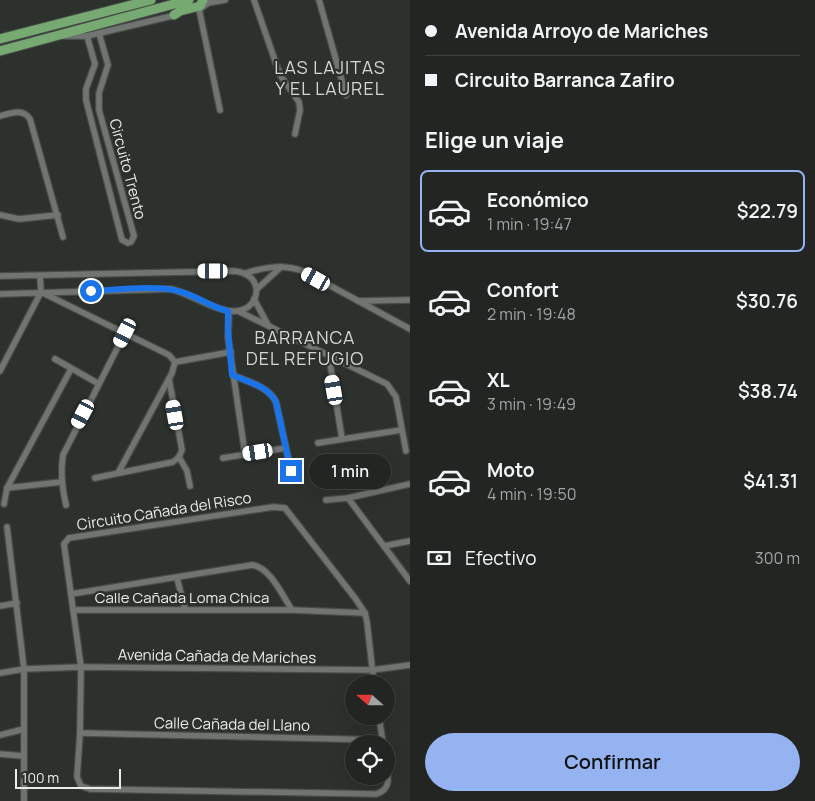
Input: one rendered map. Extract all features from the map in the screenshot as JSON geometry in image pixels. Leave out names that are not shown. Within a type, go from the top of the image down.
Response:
[{"type":"main road","points":[[0,39],[151,0]]},
{"type":"main road","points":[[0,51],[189,0]]},
{"type":"main road","points":[[174,15],[180,10],[200,6],[204,0]]},
{"type":"street","points":[[59,35],[69,37],[87,36],[199,9],[208,3],[224,0]]},
{"type":"street","points":[[254,0],[280,75],[299,102],[300,110],[295,134]]},
{"type":"street","points":[[319,0],[346,94]]},
{"type":"street","points":[[199,9],[220,110]]},
{"type":"street","name":"Circuito Trento","points":[[87,36],[95,64],[85,95],[88,112],[122,240],[128,243],[131,242],[134,236],[99,110],[98,100],[108,65],[99,33]]},
{"type":"street","points":[[89,80],[102,84]]},
{"type":"street","points":[[88,112],[99,110]]},
{"type":"street","points":[[0,116],[18,112],[24,113],[30,119],[63,237]]},
{"type":"street","points":[[107,181],[117,178]]},
{"type":"street","points":[[0,215],[19,219],[58,215]]},
{"type":"street","points":[[257,290],[282,266]]},
{"type":"street","points":[[0,276],[194,271],[246,273],[262,268],[282,266],[302,271],[410,330]]},
{"type":"street","points":[[0,294],[171,289],[190,294],[218,308],[238,311],[244,309],[254,299],[257,290],[256,283],[246,273]]},
{"type":"street","points":[[0,371],[41,292],[40,276]]},
{"type":"street","points":[[41,292],[169,355],[175,362],[175,367],[169,379],[118,473]]},
{"type":"street","points":[[254,299],[268,325]]},
{"type":"street","points":[[356,301],[410,300]]},
{"type":"street","points":[[228,311],[232,375],[245,454]]},
{"type":"street","points":[[238,311],[387,384],[396,397],[406,451]]},
{"type":"street","points":[[66,505],[61,482],[63,455],[125,333]]},
{"type":"street","points":[[175,362],[231,352]]},
{"type":"street","points":[[329,357],[342,439]]},
{"type":"street","points":[[55,360],[99,384]]},
{"type":"street","points":[[4,504],[8,488],[71,370]]},
{"type":"street","points":[[232,375],[264,388],[273,397],[291,471]]},
{"type":"street","points":[[95,478],[173,462],[180,457],[182,450],[169,379]]},
{"type":"street","points":[[318,443],[401,430]]},
{"type":"street","points":[[223,458],[286,448]]},
{"type":"street","points":[[180,457],[187,471],[190,486]]},
{"type":"street","points":[[8,488],[61,482]]},
{"type":"street","points":[[326,500],[348,498],[410,484]]},
{"type":"street","points":[[348,498],[410,581]]},
{"type":"street","name":"Circuito Cañada del Risco","points":[[373,675],[365,613],[285,508],[273,507],[69,538],[64,544],[81,667],[77,777],[81,786],[90,789],[376,794],[383,792],[388,785]]},
{"type":"street","points":[[7,527],[24,669],[24,801]]},
{"type":"street","points":[[384,546],[410,541]]},
{"type":"street","points":[[0,547],[8,546]]},
{"type":"street","name":"Calle Cañada Loma Chica","points":[[71,594],[252,565],[258,566],[267,572],[292,610]]},
{"type":"street","points":[[177,578],[185,609]]},
{"type":"street","points":[[0,606],[17,602]]},
{"type":"street","name":"Calle Cañada Loma Chica","points":[[73,610],[292,610],[365,613]]},
{"type":"street","name":"Avenida Cañada de Mariches","points":[[0,673],[24,669],[81,667],[372,670],[410,665]]},
{"type":"street","points":[[0,735],[24,730]]},
{"type":"street","name":"Calle Cañada del Llano","points":[[80,733],[345,741]]},
{"type":"street","points":[[0,754],[24,756]]},
{"type":"district","name":"LAS LAJITAS Y EL LAUREL","points":[[330,77]]},
{"type":"district","name":"BARRANCA DEL REFUGIO","points":[[305,347]]},
{"type":"route","points":[[91,291],[171,289],[190,294],[228,311],[228,338],[232,375],[264,388],[273,397],[276,402],[291,471]]}]
